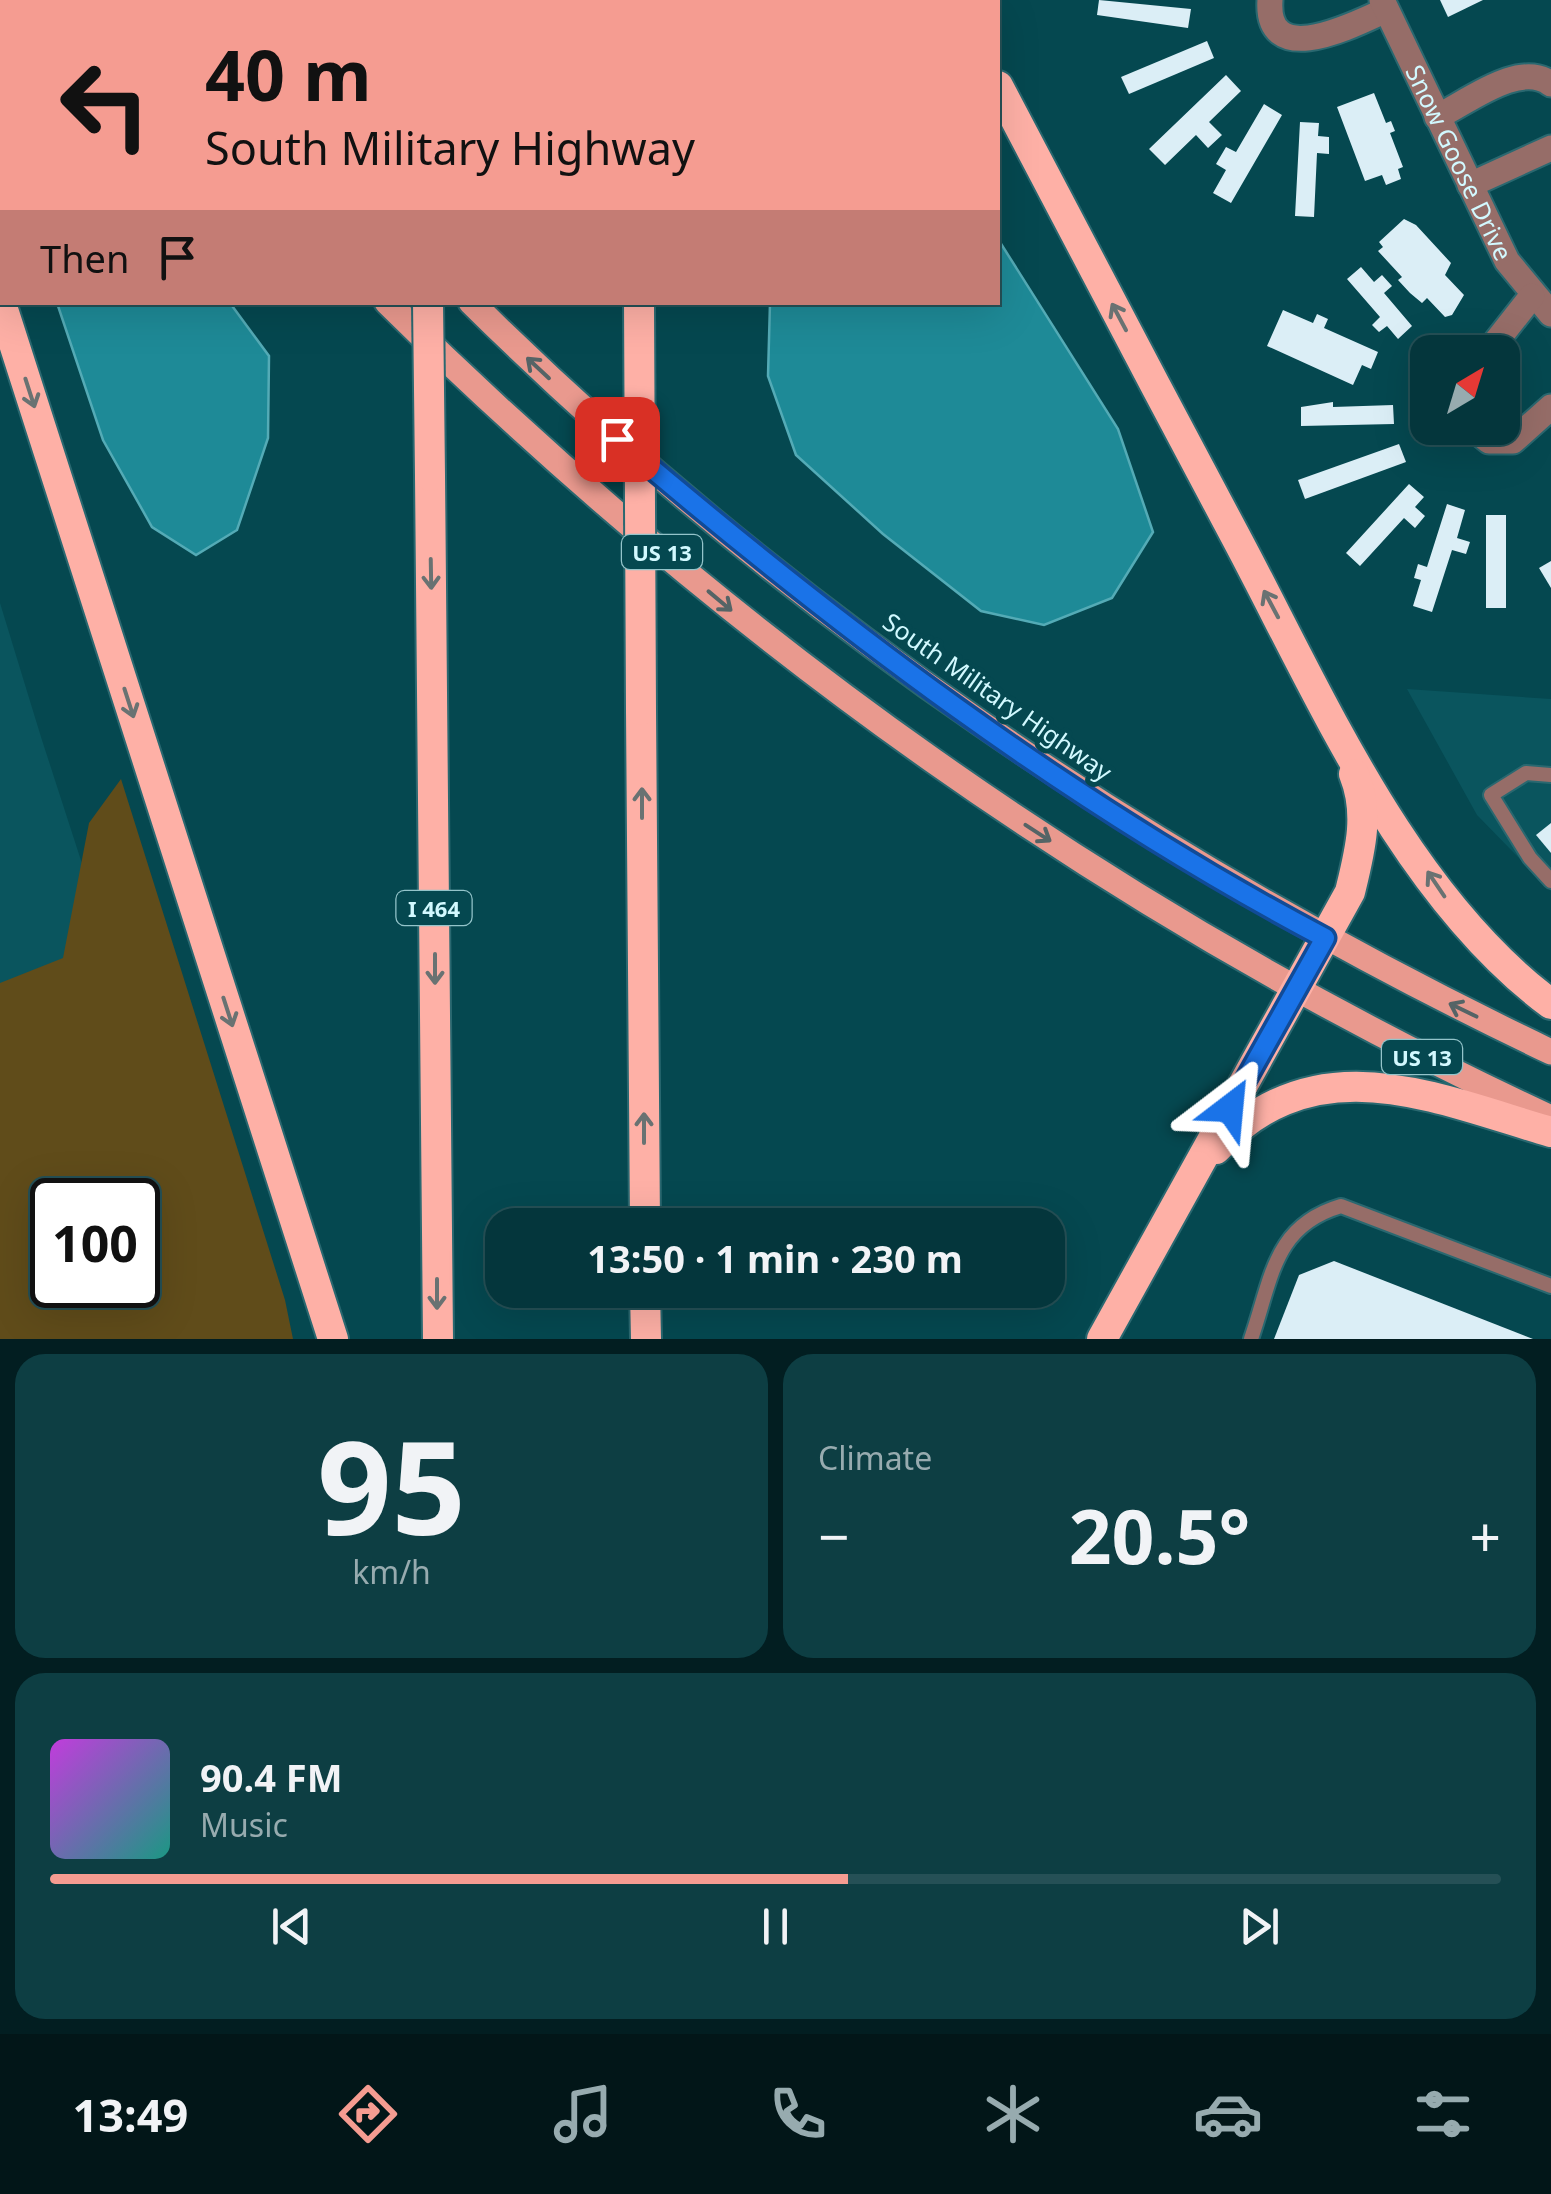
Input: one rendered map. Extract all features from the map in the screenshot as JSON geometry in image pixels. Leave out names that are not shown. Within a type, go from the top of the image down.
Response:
[{"type":"highway","points":[[1000,90],[1339,732],[1462,921],[1510,974],[1551,1004]]},
{"type":"highway","points":[[2,305],[333,1339]]},
{"type":"highway","name":"I 464","points":[[428,305],[438,1339]]},
{"type":"highway","points":[[639,305],[645,1208]]},
{"type":"highway","points":[[1102,1339],[1350,892],[1362,846],[1360,789],[1339,732]]},
{"type":"highway","points":[[1197,1170],[1228,1136],[1264,1112],[1329,1088],[1370,1084],[1400,1088],[1551,1132]]},
{"type":"highway","points":[[646,1308],[646,1339]]},
{"type":"main road","name":"US 13","points":[[390,305],[512,426],[802,669],[956,780],[1146,902],[1296,990],[1551,1118]]},
{"type":"main road","name":"South Military Highway","points":[[474,305],[588,414],[846,627],[1092,798],[1325,938],[1551,1052]]},
{"type":"street","points":[[1270,0],[1270,12],[1282,32],[1302,40],[1324,38],[1384,5]]},
{"type":"street","name":"Snow Goose Drive","points":[[1384,5],[1507,262],[1541,305]]},
{"type":"street","points":[[1437,117],[1522,75],[1542,77],[1551,84]]},
{"type":"street","points":[[1470,185],[1551,148]]},
{"type":"street","points":[[1507,335],[1541,305]]},
{"type":"street","points":[[1520,434],[1551,406]]},
{"type":"lane","points":[[1551,775],[1526,773],[1490,795],[1530,858],[1551,881]]},
{"type":"lane","points":[[1251,1339],[1286,1238],[1302,1222],[1341,1206],[1551,1286]]},
{"type":"shaded area","points":[[1000,242],[1118,429],[1153,532],[1112,598],[1044,625],[981,611],[883,534],[796,455],[768,376],[770,305],[1000,305]]},
{"type":"shaded area","points":[[58,305],[231,305],[269,356],[268,438],[237,530],[196,555],[152,527],[103,440]]},
{"type":"shaded area","points":[[0,603],[236,1339],[160,1297],[160,1178],[30,1178],[30,1186],[0,1167]]},
{"type":"shaded area","points":[[1407,689],[1551,699],[1551,891],[1477,815]]},
{"type":"shaded area","points":[[121,779],[285,1300],[293,1339],[0,1339],[0,983],[63,958],[89,823]]},
{"type":"building","points":[[1099,0],[1191,9],[1188,28],[1097,15]]},
{"type":"building","points":[[1440,0],[1483,0],[1448,17]]},
{"type":"building","points":[[1207,41],[1214,58],[1129,94],[1121,77]]},
{"type":"building","points":[[1226,75],[1241,91],[1209,122],[1222,135],[1208,148],[1196,135],[1165,165],[1149,149]]},
{"type":"building","points":[[1374,93],[1386,123],[1391,121],[1395,131],[1390,133],[1403,167],[1398,169],[1401,179],[1386,185],[1382,175],[1365,181],[1337,107]]},
{"type":"building","points":[[1264,104],[1282,115],[1231,203],[1213,193],[1226,170],[1216,164],[1226,147],[1236,152]]},
{"type":"building","points":[[1300,122],[1319,123],[1318,136],[1329,137],[1329,154],[1317,153],[1314,217],[1295,216]]},
{"type":"building","points":[[1404,219],[1416,225],[1451,263],[1445,275],[1464,295],[1452,315],[1445,317],[1427,298],[1422,303],[1410,293],[1398,280],[1402,277],[1378,251],[1383,247],[1379,242]]},
{"type":"building","points":[[1361,267],[1374,282],[1382,275],[1392,286],[1384,293],[1412,326],[1398,339],[1387,326],[1379,332],[1372,325],[1380,317],[1347,279]]},
{"type":"building","points":[[1283,310],[1313,323],[1317,314],[1328,319],[1324,328],[1378,352],[1371,369],[1362,365],[1353,385],[1267,346]]},
{"type":"building","points":[[1333,402],[1333,407],[1393,405],[1394,424],[1301,426],[1301,407]]},
{"type":"building","points":[[1399,444],[1406,462],[1305,499],[1298,480]]},
{"type":"building","points":[[1409,484],[1424,497],[1415,507],[1425,516],[1415,528],[1404,518],[1360,566],[1346,553]]},
{"type":"building","points":[[1447,504],[1465,510],[1457,538],[1470,542],[1466,554],[1452,550],[1432,612],[1413,606],[1421,580],[1414,578],[1418,564],[1427,567]]},
{"type":"building","points":[[1486,515],[1506,515],[1506,608],[1486,608]]},
{"type":"building","points":[[1551,561],[1551,588],[1539,568]]},
{"type":"building","points":[[1551,823],[1551,853],[1536,835]]},
{"type":"building","points":[[1334,1261],[1533,1339],[1274,1339],[1299,1275]]},
{"type":"route","points":[[617,439],[846,627],[1013,747],[1276,912],[1325,938],[1230,1108]]}]
